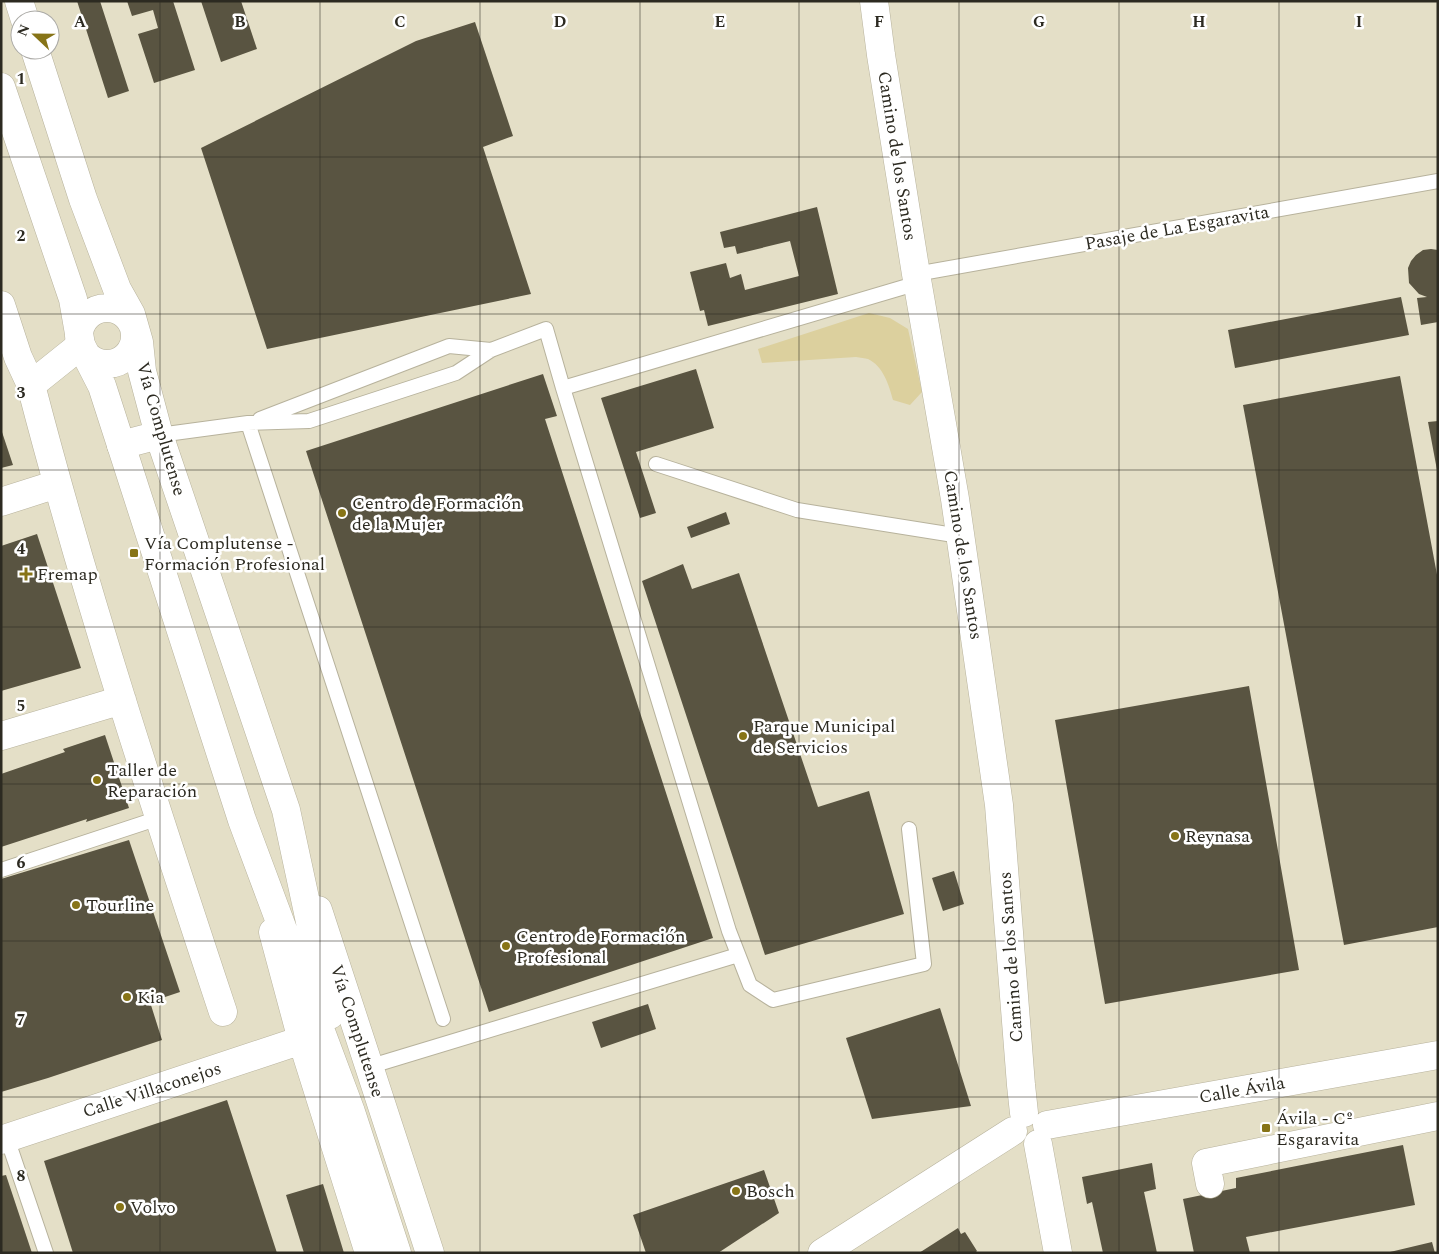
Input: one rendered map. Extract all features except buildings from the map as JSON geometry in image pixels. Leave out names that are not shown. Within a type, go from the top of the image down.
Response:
[{"type":"street","name":"Camino de los Santos","points":[[874,1],[882,65],[960,536],[999,805],[1030,1128],[1058,1253]]},
{"type":"street","name":"Vía Complutense","points":[[38,60],[83,199],[116,289],[131,314],[139,342],[142,371],[159,435],[286,810],[430,1253]]},
{"type":"street","name":"Vía Complutense","points":[[3,98],[73,299],[81,345],[102,386],[242,820],[351,1112],[397,1253]]},
{"type":"street","points":[[1,305],[10,360],[32,386],[57,484],[122,700],[223,1012]]},
{"type":"street","points":[[108,307],[125,313],[132,320],[135,329],[134,348],[120,361],[111,364],[101,364],[85,354],[79,336],[80,327],[84,319],[91,312],[99,308],[108,307]]},
{"type":"street","points":[[32,386],[81,345]]},
{"type":"street","points":[[121,445],[159,435]]},
{"type":"street","points":[[1,502],[57,484]]},
{"type":"street","points":[[1,736],[122,700]]},
{"type":"street","name":"Vía Complutense","points":[[286,810],[351,1112]]},
{"type":"street","name":"Vía Complutense","points":[[242,820],[302,1040],[369,1253]]},
{"type":"street","name":"Calle Villaconejos","points":[[4,1139],[302,1040]]},
{"type":"street","name":"Calle Ávila","points":[[822,1253],[1030,1128],[1438,1055]]},
{"type":"street","points":[[1210,1184],[1206,1163],[1438,1116]]},
{"type":"lane","name":"Pasaje de La Esgaravita","points":[[562,388],[917,278],[1438,181]]},
{"type":"lane","points":[[159,435],[248,423],[309,421],[456,373],[491,350],[546,329],[562,388],[729,931],[750,985],[773,1000],[924,964],[909,829]]},
{"type":"lane","points":[[248,423],[449,346],[491,350]]},
{"type":"lane","points":[[248,423],[443,1019]]},
{"type":"lane","points":[[656,464],[797,510],[960,536]]},
{"type":"lane","points":[[1,870],[159,818]]},
{"type":"lane","points":[[368,1067],[738,955]]},
{"type":"lane","points":[[4,1139],[46,1253]]},
{"type":"shaded area","points":[[869,313],[890,318],[908,329],[922,392],[910,405],[893,400],[887,382],[878,366],[868,359],[856,357],[762,363],[758,349]]},
{"type":"place","name":"Centro de Formación de la Mujer","points":[[342,513]]},
{"type":"place","name":"Vía Complutense - Formación Profesional","points":[[134,553]]},
{"type":"place","name":"Fremap","points":[[26,574]]},
{"type":"place","name":"Parque Municipal de Servicios","points":[[743,736]]},
{"type":"place","name":"Taller de Reparación","points":[[97,780]]},
{"type":"place","name":"Reynasa","points":[[1175,836]]},
{"type":"place","name":"Tourline","points":[[76,905]]},
{"type":"place","name":"Centro de Formación Profesional","points":[[506,946]]},
{"type":"place","name":"Kia","points":[[127,997]]},
{"type":"place","name":"Ávila - Cº Esgaravita","points":[[1266,1128]]},
{"type":"place","name":"Bosch","points":[[736,1191]]},
{"type":"place","name":"Volvo","points":[[120,1207]]}]
